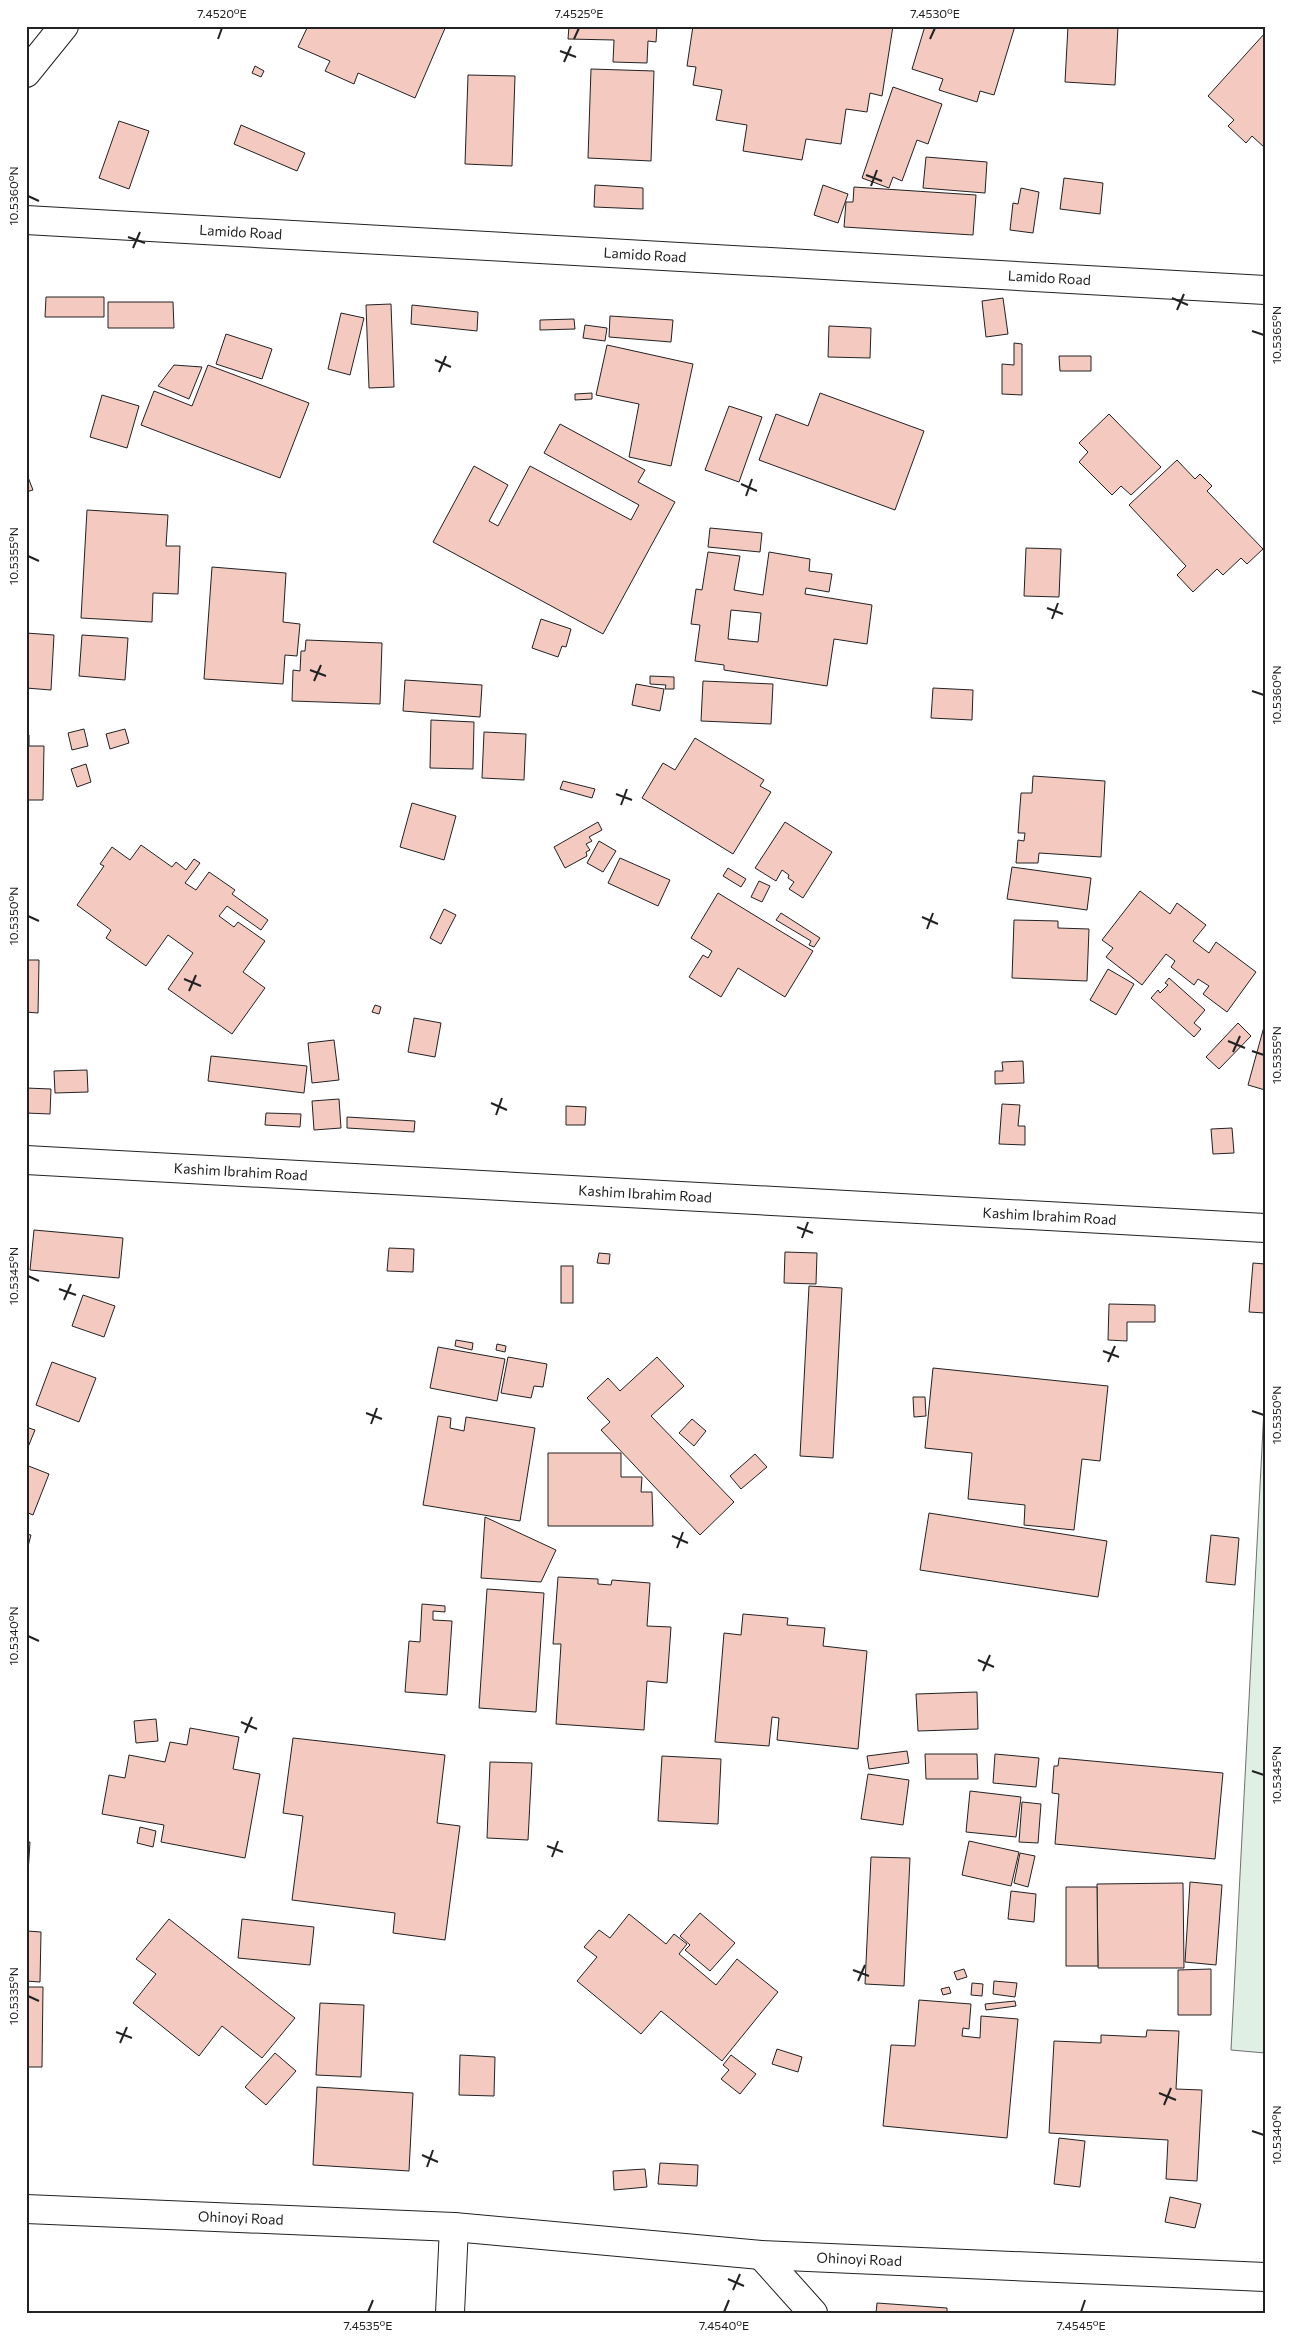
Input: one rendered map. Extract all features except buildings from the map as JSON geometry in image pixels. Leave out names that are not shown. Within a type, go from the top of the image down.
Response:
[{"type":"street","points":[[26,73],[64,26]]},
{"type":"street","name":"Lamido Road","points":[[26,220],[1265,290]]},
{"type":"street","name":"Kashim Ibrahim Road","points":[[26,1160],[1265,1228]]},
{"type":"street","name":"Ohinoyi Road","points":[[26,2209],[454,2227],[761,2255],[1265,2277]]},
{"type":"street","points":[[450,2313],[454,2227]]},
{"type":"street","points":[[761,2255],[813,2313]]},
{"type":"green space","points":[[1265,1389],[1265,2053],[1231,2050]]}]
